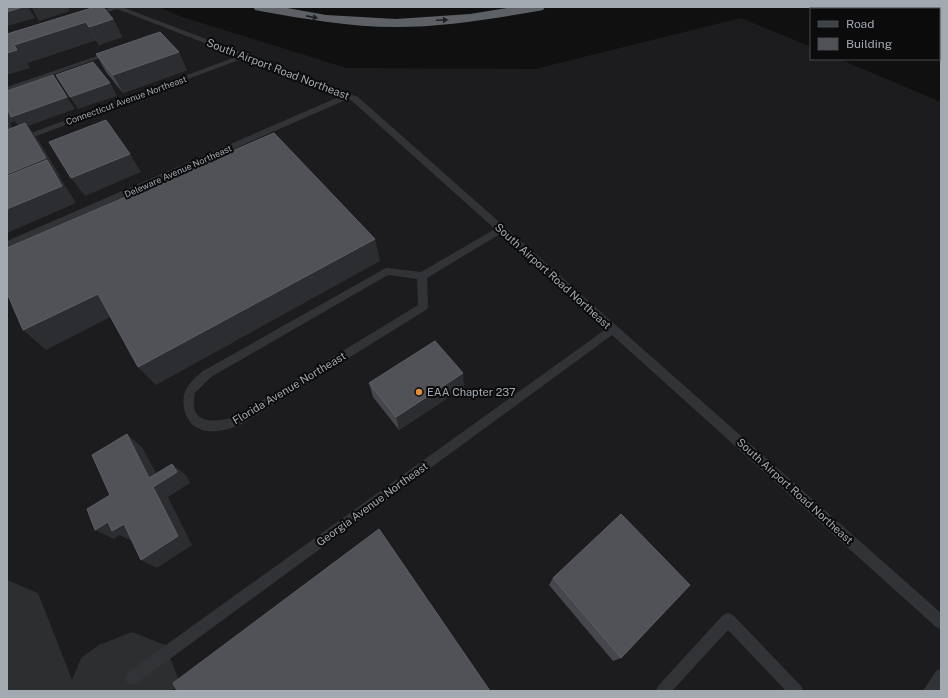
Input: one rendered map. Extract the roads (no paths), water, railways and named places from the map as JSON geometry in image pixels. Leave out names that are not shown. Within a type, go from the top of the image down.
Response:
[{"type":"highway","points":[[260,7],[326,19],[396,22],[470,18],[538,7]]},
{"type":"lane","points":[[88,17],[118,7]]},
{"type":"lane","name":"South Airport Road Northeast","points":[[118,7],[355,99],[941,622]]},
{"type":"lane","points":[[162,35],[177,30]]},
{"type":"lane","points":[[7,89],[118,51]]},
{"type":"lane","name":"Connecticut Avenue Northeast","points":[[7,145],[244,56]]},
{"type":"lane","name":"Deleware Avenue Northeast","points":[[7,245],[348,96]]},
{"type":"lane","points":[[422,276],[501,229]]},
{"type":"lane","name":"Florida Avenue Northeast","points":[[387,271],[422,276],[423,307],[238,421],[223,426],[208,426],[198,423],[191,415],[188,404],[190,392],[207,374],[387,271]]},
{"type":"lane","name":"Georgia Avenue Northeast","points":[[132,678],[613,329]]},
{"type":"lane","points":[[664,691],[728,620],[796,691]]},
{"type":"lane","points":[[930,691],[941,676]]},
{"type":"place","name":"EAA Chapter 237","points":[[419,392]]}]
